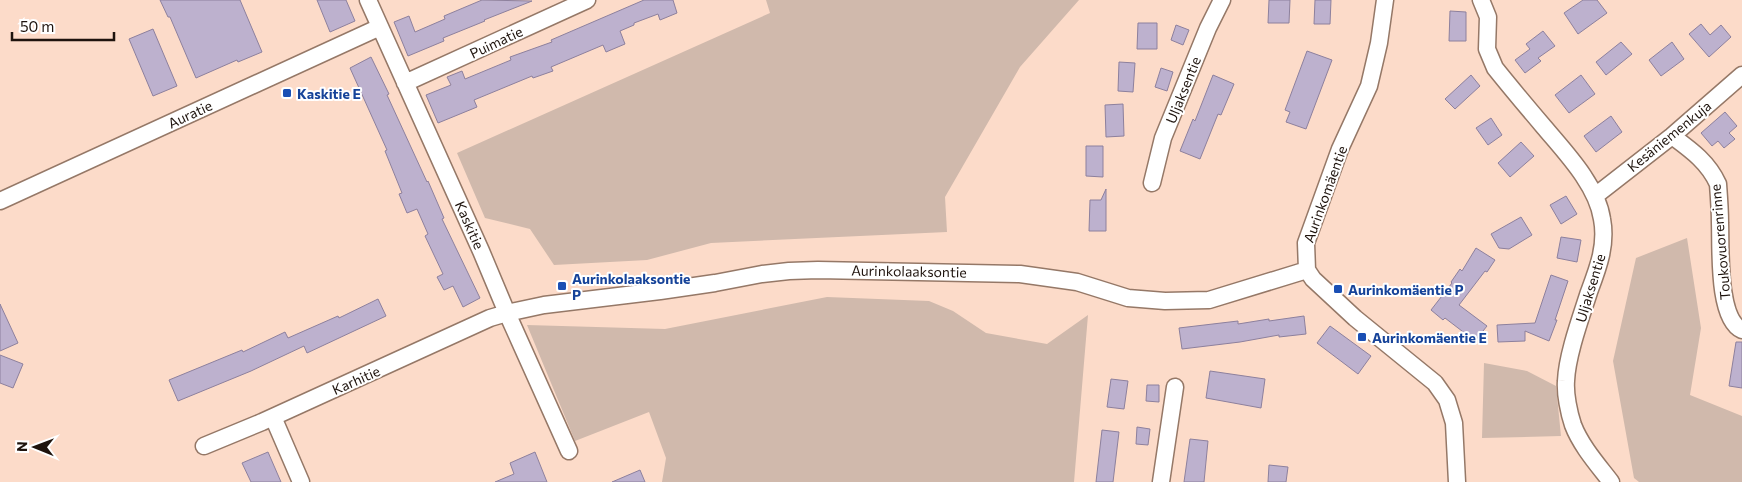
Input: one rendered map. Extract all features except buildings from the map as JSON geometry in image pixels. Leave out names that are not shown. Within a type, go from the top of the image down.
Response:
[{"type":"street","name":"Kaskitie","points":[[368,0],[569,451]]},
{"type":"street","name":"Puimatie","points":[[405,83],[587,0]]},
{"type":"street","name":"Uljaksentie","points":[[1152,183],[1163,138],[1208,28],[1222,0]]},
{"type":"street","name":"Aurinkomäentie","points":[[1307,270],[1306,243],[1340,149],[1369,86],[1379,43],[1385,0]]},
{"type":"street","name":"Uljaksentie","points":[[1481,0],[1488,17],[1487,48],[1495,68],[1577,167],[1595,196],[1602,218],[1604,240],[1599,265],[1571,353],[1566,380],[1573,426],[1587,450],[1612,482]]},
{"type":"street","name":"Auratie","points":[[0,201],[380,27]]},
{"type":"street","name":"Kesäniemenkuja","points":[[1595,196],[1672,136],[1742,75]]},
{"type":"street","name":"Toukovuorenrinne","points":[[1672,136],[1700,156],[1718,184],[1721,278],[1726,308],[1737,328],[1742,330]]},
{"type":"street","name":"Aurinkolaaksontie","points":[[507,313],[544,305],[660,291],[789,271],[1020,274],[1077,282],[1128,298],[1165,301],[1209,300],[1307,270]]},
{"type":"street","points":[[1307,270],[1313,279],[1355,318],[1438,387],[1447,400],[1454,423],[1457,482]]},
{"type":"street","name":"Karhitie","points":[[204,446],[273,417],[490,318],[507,313]]},
{"type":"street","points":[[1161,482],[1175,386]]},
{"type":"street","points":[[273,417],[300,482]]},
{"type":"shaded area","points":[[766,0],[1079,0],[1020,67],[945,197],[947,232],[711,243],[647,260],[554,265],[530,229],[485,218],[457,153],[770,13]]},
{"type":"shaded area","points":[[1687,238],[1701,328],[1690,395],[1742,416],[1742,482],[1639,482],[1634,478],[1613,361],[1636,258]]},
{"type":"shaded area","points":[[827,297],[929,301],[953,311],[986,333],[1047,344],[1088,315],[1074,482],[662,482],[666,458],[649,412],[575,441],[527,325],[665,329]]},
{"type":"shaded area","points":[[1484,363],[1527,371],[1556,386],[1561,436],[1482,438]]},
{"type":"place","name":"Kaskitie E","points":[[287,93]]},
{"type":"place","name":"Aurinkolaaksontie P","points":[[562,286]]},
{"type":"place","name":"Aurinkomäentie P","points":[[1338,289]]},
{"type":"place","name":"Aurinkomäentie E","points":[[1362,337]]}]
